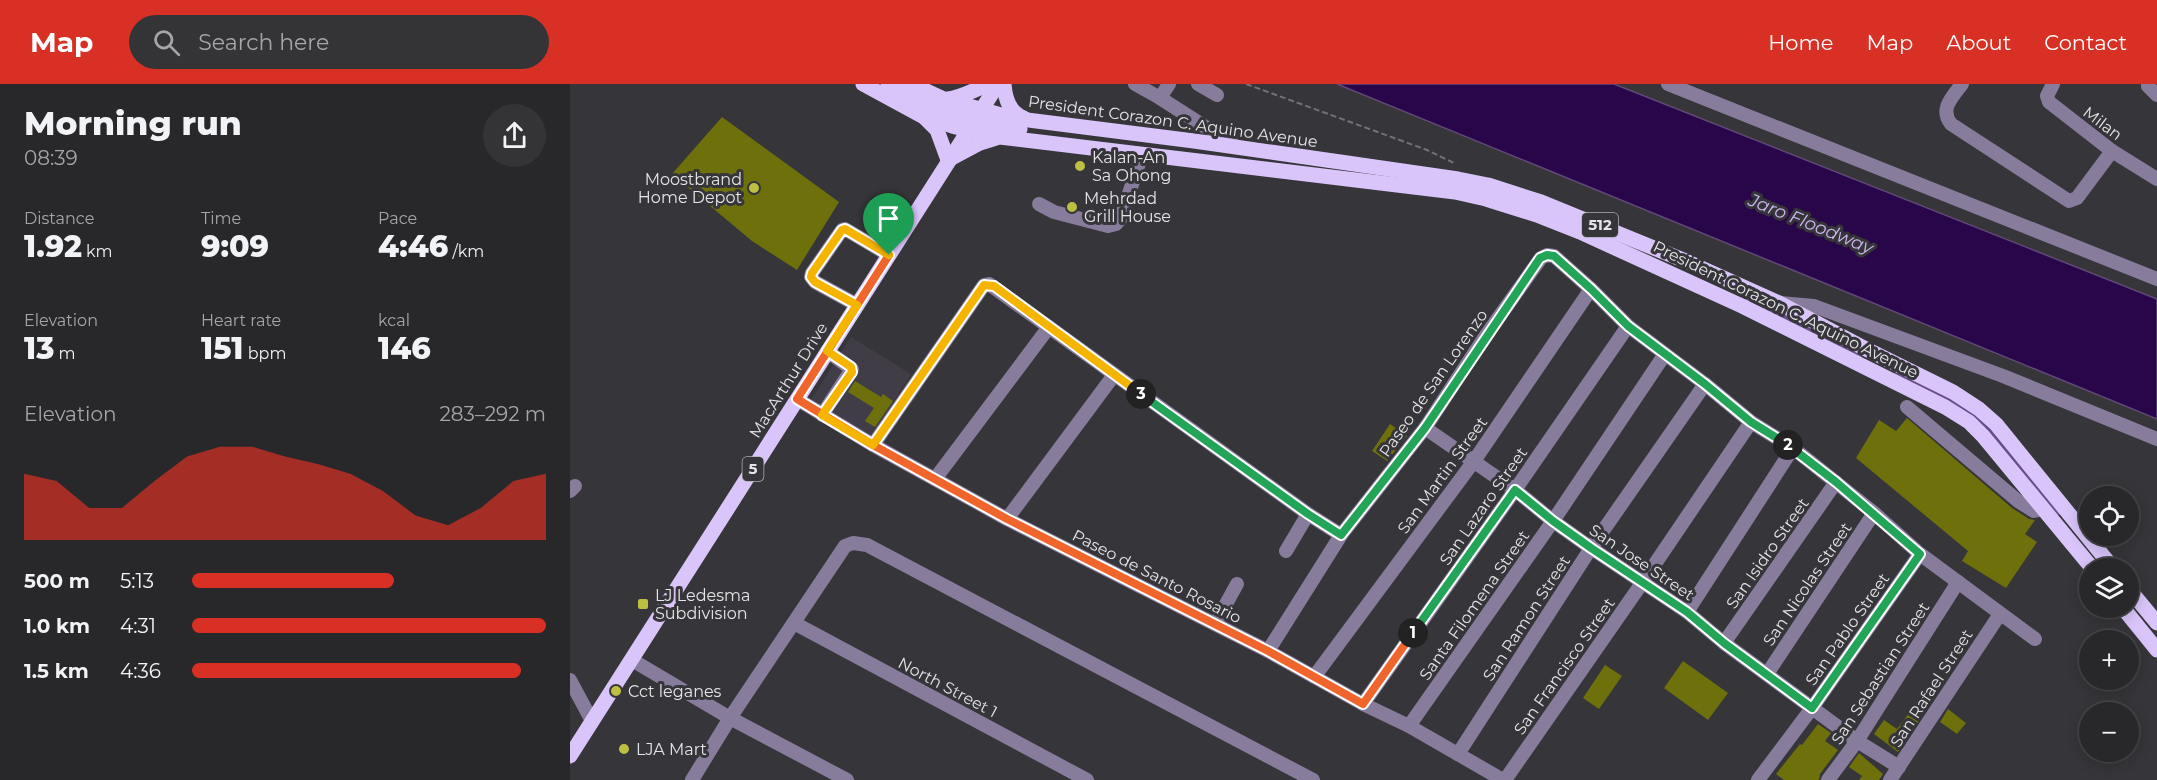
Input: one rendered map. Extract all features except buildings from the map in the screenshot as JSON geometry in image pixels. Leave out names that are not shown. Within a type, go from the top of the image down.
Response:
[{"type":"main road","name":"President Corazon C. Aquino Avenue","points":[[863,84],[922,116],[968,130],[1006,138],[1142,154],[1482,184],[1540,202],[1678,258],[1750,292],[1778,302],[1953,393],[1979,409],[1996,424],[2079,526]]},
{"type":"main road","name":"President Corazon C. Aquino Avenue","points":[[888,84],[934,108],[984,123],[1400,178]]},
{"type":"main road","name":"President Corazon C. Aquino Avenue","points":[[910,84],[944,99],[1012,118],[1238,148],[1400,178],[1537,214],[1742,306],[1945,407],[1969,422],[2084,558]]},
{"type":"main road","points":[[944,99],[961,98],[993,84]]},
{"type":"main road","name":"MacArthur Drive","points":[[570,756],[998,84]]},
{"type":"main road","points":[[1004,84],[1005,97],[1010,108],[1018,116],[1033,120]]},
{"type":"main road","points":[[922,116],[937,130],[948,160],[980,143],[991,139],[1006,138]]},
{"type":"main road","points":[[1742,306],[1738,300],[1740,293],[1750,292]]},
{"type":"main road","points":[[1853,362],[1860,362],[1864,358],[1865,351],[1860,346]]},
{"type":"main road","points":[[1894,382],[1891,377],[1892,370],[1897,366],[1903,367]]},
{"type":"main road","points":[[2047,513],[2056,520],[2062,518],[2065,513],[2064,507]]},
{"type":"main road","points":[[2076,549],[2075,543],[2079,538]]},
{"type":"main road","name":"President Corazon C. Aquino Avenue","points":[[2095,546],[2105,558]]},
{"type":"main road","points":[[2139,601],[2157,623]]},
{"type":"main road","points":[[2131,618],[2157,650]]},
{"type":"street","points":[[1135,84],[1238,148]]},
{"type":"street","points":[[1160,98],[1169,84]]},
{"type":"street","points":[[1198,84],[1217,95]]},
{"type":"street","points":[[1668,84],[2157,279]]},
{"type":"street","points":[[1962,84],[1947,104],[1946,112],[1951,124],[2069,201],[2077,198],[2112,151]]},
{"type":"street","name":"Milan","points":[[2053,84],[2047,96],[2049,102],[2112,151],[2157,178]]},
{"type":"street","points":[[2149,84],[2148,86],[2157,95]]},
{"type":"street","points":[[1039,204],[1063,214],[1108,226],[1116,224],[1142,154]]},
{"type":"street","points":[[857,305],[815,282],[811,277],[812,273],[842,230],[845,229],[889,255]]},
{"type":"street","name":"Paseo de San Lorenzo","points":[[1268,651],[1341,535],[1425,428],[1540,258],[1547,255],[1554,256],[1591,289]]},
{"type":"street","points":[[873,445],[984,285],[994,286],[1114,375],[1308,514],[1341,535]]},
{"type":"street","points":[[1591,289],[1628,326],[1751,422],[1793,448],[1874,513],[1920,554],[2035,639]]},
{"type":"street","name":"San Martin Street","points":[[1314,677],[1474,460],[1591,289]]},
{"type":"street","points":[[1778,302],[1814,306],[2003,376],[2157,439]]},
{"type":"street","name":"San Lazaro Street","points":[[1363,704],[1628,326]]},
{"type":"street","points":[[935,479],[1048,327]]},
{"type":"street","points":[[822,415],[852,369],[827,351]]},
{"type":"street","name":"Santa Filomena Street","points":[[1409,726],[1553,521],[1665,354]]},
{"type":"street","points":[[1007,519],[1114,375]]},
{"type":"street","name":"San Ramon Street","points":[[1458,754],[1591,548],[1705,384]]},
{"type":"street","name":"Paseo de Santo Rosario","points":[[797,399],[873,445],[1007,519],[1268,651],[1363,704],[1409,726],[1504,780]]},
{"type":"street","points":[[1907,407],[2018,501],[2034,511],[2047,513]]},
{"type":"street","name":"San Francisco Street","points":[[1504,780],[1751,422]]},
{"type":"street","name":"San Jose Street","points":[[1425,428],[1474,460],[1591,548],[1687,612],[1724,643],[1857,741],[1899,767]]},
{"type":"street","points":[[1687,612],[1793,448]]},
{"type":"street","name":"San Isidro Street","points":[[1724,643],[1836,482]]},
{"type":"street","name":"San Nicolas Street","points":[[1767,674],[1874,513]]},
{"type":"street","points":[[1286,551],[1308,514]]},
{"type":"street","points":[[693,780],[729,718],[845,546],[853,543],[867,545],[1313,780]]},
{"type":"street","name":"San Pablo Street","points":[[1758,780],[1812,708],[1920,554]]},
{"type":"street","name":"San Sebastian Street","points":[[1828,780],[1857,741],[1958,582]]},
{"type":"street","points":[[1215,624],[1238,584]]},
{"type":"street","name":"San Rafael Street","points":[[1890,780],[2000,614]]},
{"type":"street","name":"North Street 1","points":[[794,623],[1087,780]]},
{"type":"street","points":[[632,660],[729,718],[847,780]]},
{"type":"street","points":[[570,680],[592,722]]},
{"type":"path","points":[[1246,84],[1427,150],[1458,166]]},
{"type":"shaded area","points":[[1744,293],[1862,353],[1861,358],[1741,300]]},
{"type":"shaded area","points":[[851,337],[911,374],[872,437],[811,400]]},
{"type":"shaded area","points":[[1896,371],[1978,412],[2061,514],[2056,516],[1988,435],[1894,374]]},
{"type":"water","name":"Jaro Floodway","points":[[1337,84],[1614,84],[2157,299],[2157,419]]},
{"type":"place","name":"Kalan-An Sa Ohong","points":[[1080,166]]},
{"type":"place","name":"Moostbrand Home Depot","points":[[754,188]]},
{"type":"place","name":"Mehrdad Grill House","points":[[1072,207]]},
{"type":"place","name":"LJ Ledesma Subdivision","points":[[643,604]]},
{"type":"place","name":"Cct leganes","points":[[616,691]]},
{"type":"place","name":"LJA Mart","points":[[624,749]]},
{"type":"route","points":[[889,255],[845,229],[842,230],[811,277],[815,282],[857,305],[827,351],[851,367],[852,372],[822,415],[873,445],[984,285],[989,284],[1308,514],[1341,535],[1425,428],[1540,258],[1547,255],[1554,256],[1628,326],[1751,422],[1793,448],[1874,513],[1920,554],[1812,708],[1724,643],[1687,612],[1591,548],[1515,490],[1363,704],[1268,651],[1007,519],[873,445],[822,415],[797,399],[810,378],[857,305],[889,255]]}]
